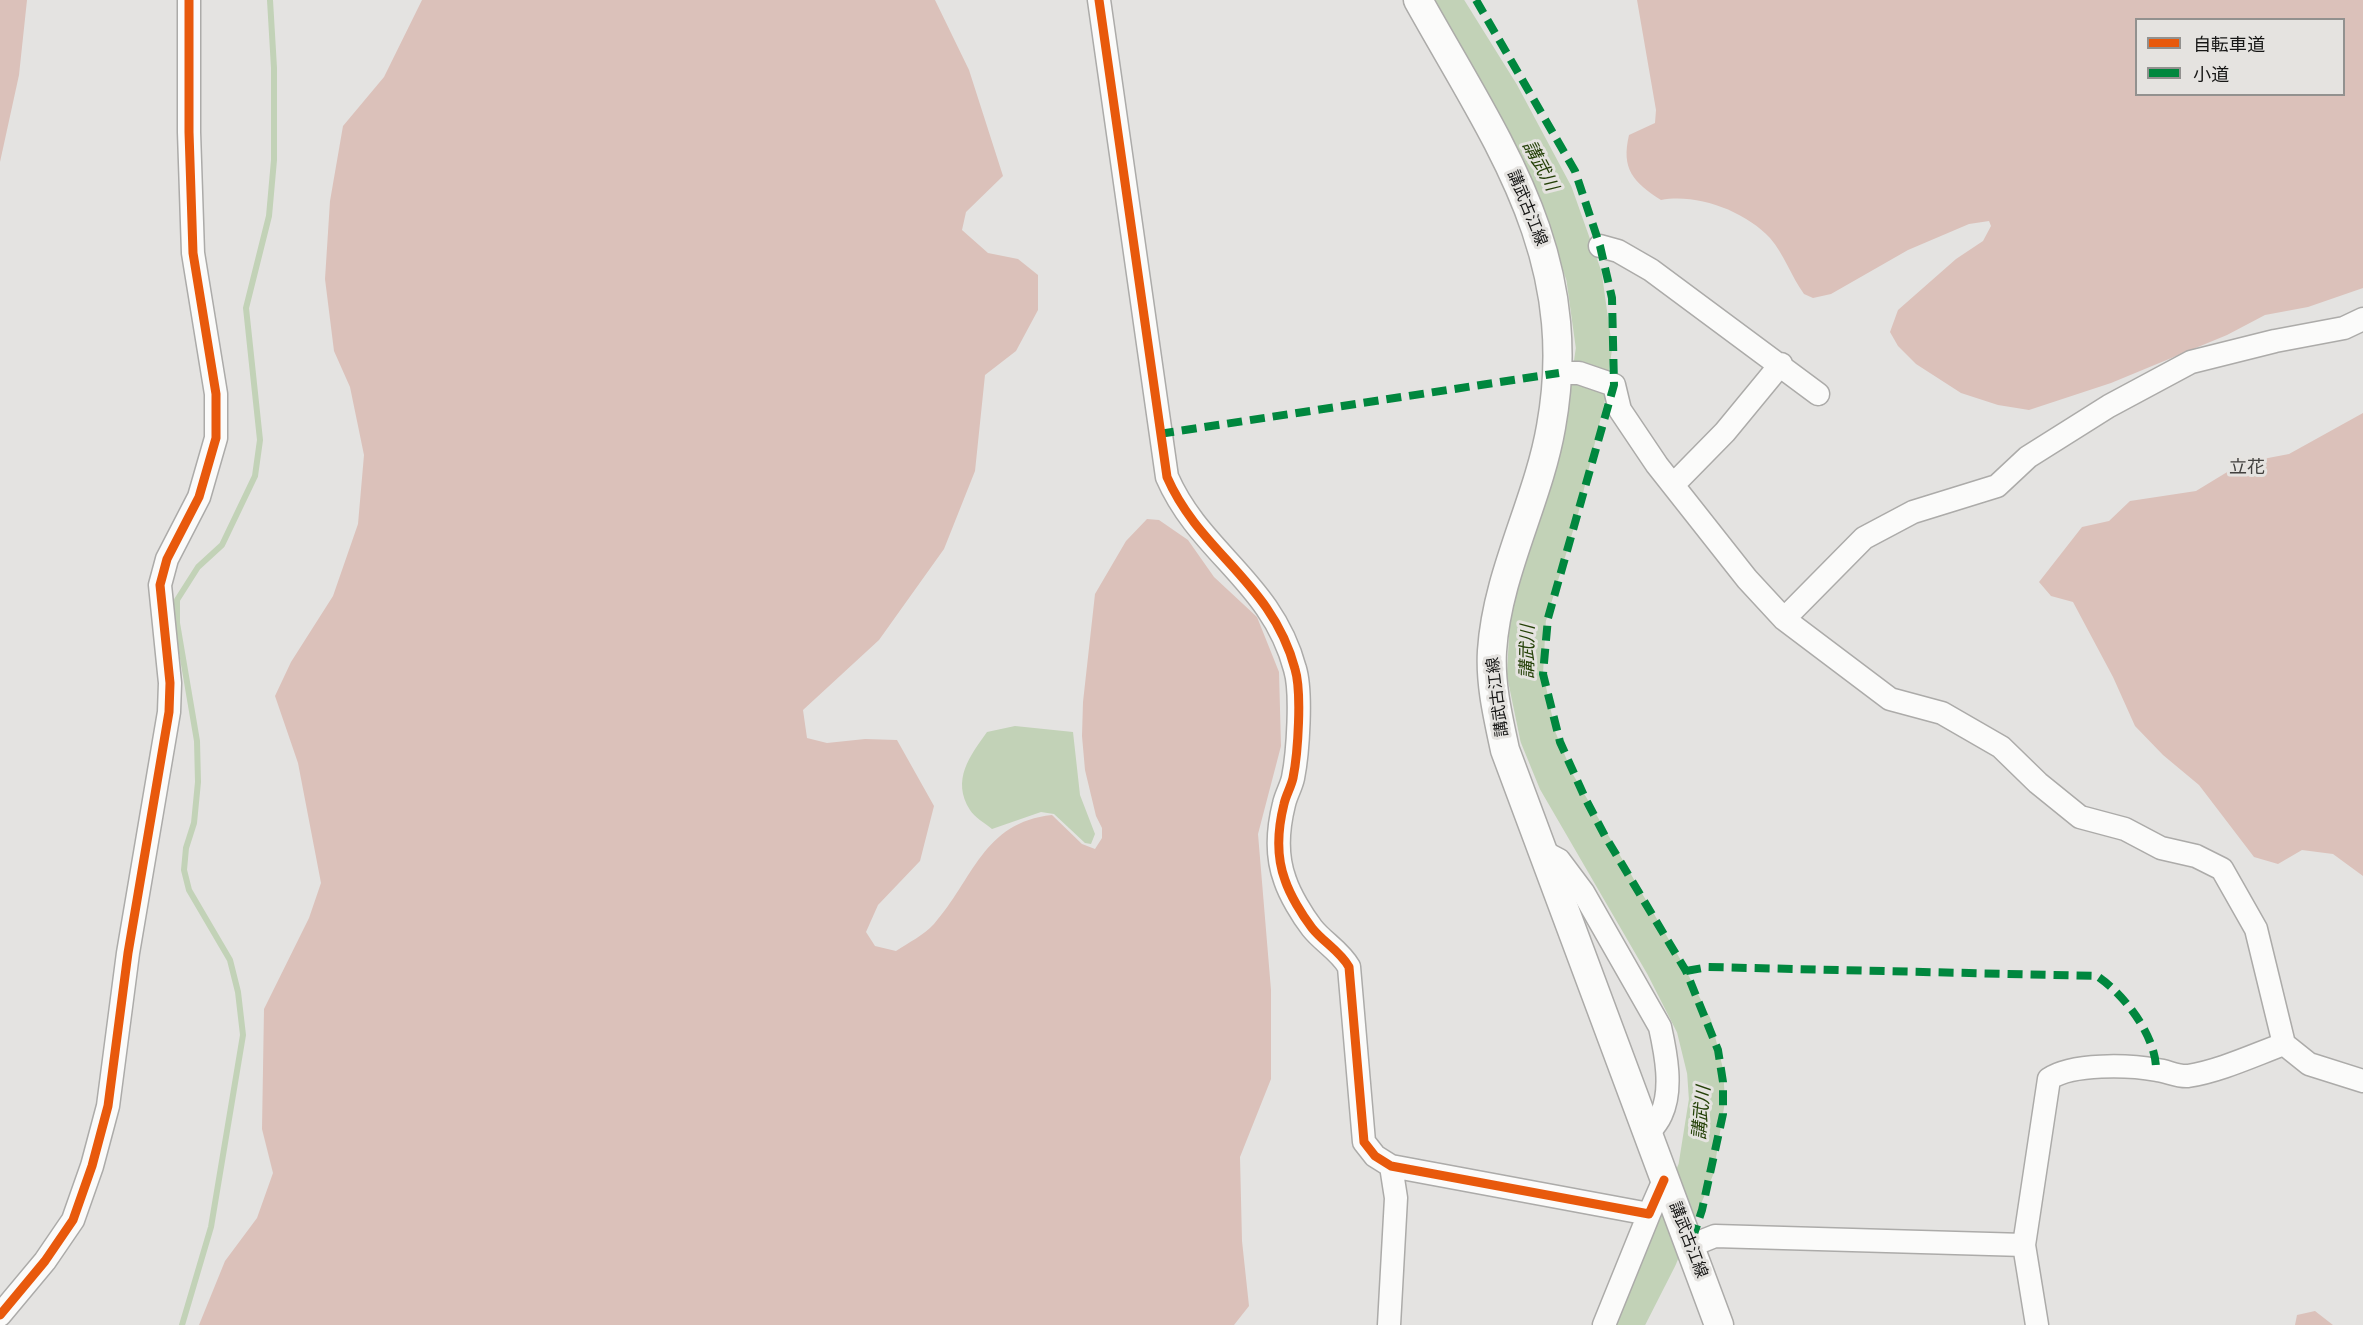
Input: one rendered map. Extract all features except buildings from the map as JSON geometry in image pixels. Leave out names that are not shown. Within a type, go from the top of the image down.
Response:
[{"type":"main road","name":"講武古江線","points":[[1418,0],[1516,176],[1543,247],[1569,373],[1500,600],[1492,651],[1496,705],[1505,750],[1540,850],[1719,1325]]},
{"type":"street","points":[[0,1315],[45,1261],[73,1220],[92,1166],[108,1106],[128,953],[170,712],[170,683],[160,585],[167,559],[199,497],[216,438],[216,394],[194,253],[189,132],[189,0]]},
{"type":"street","points":[[1099,0],[1167,477],[1178,503],[1269,608],[1289,650],[1296,671],[1298,719],[1293,778],[1284,801],[1278,834],[1284,880],[1312,927],[1343,957],[1349,967],[1361,1132],[1364,1142],[1375,1156],[1391,1166],[1649,1214]]},
{"type":"street","points":[[1600,246],[1618,251],[1651,270],[1781,364],[1818,394]]},
{"type":"street","points":[[1784,619],[1864,538],[1913,512],[1997,486],[2028,457],[2109,406],[2191,362],[2275,341],[2344,328],[2363,319]]},
{"type":"street","points":[[1673,485],[1725,432],[1781,364]]},
{"type":"street","points":[[1569,373],[1606,380],[1614,385],[1620,410],[1673,485],[1747,579],[1784,619],[1890,699],[1942,713],[2001,747],[2038,783],[2080,817],[2125,829],[2161,848],[2196,856],[2222,868],[2256,929],[2284,1044],[2309,1064],[2363,1081]]},
{"type":"street","points":[[1540,850],[1559,860],[1583,892],[1659,1027],[1664,1048],[1666,1094],[1661,1115],[1647,1135]]},
{"type":"street","points":[[2037,1325],[2030,1269],[2024,1245],[2049,1079],[2060,1072],[2118,1067],[2156,1069],[2185,1077],[2284,1044]]},
{"type":"street","points":[[1389,1325],[1396,1198],[1391,1166]]},
{"type":"street","points":[[1604,1325],[1649,1214],[1667,1187]]},
{"type":"street","points":[[1688,1239],[1715,1236],[2024,1245]]},
{"type":"shaded area","points":[[0,0],[27,0],[19,75],[0,162]]},
{"type":"shaded area","points":[[422,0],[935,0],[969,70],[1003,176],[966,212],[962,230],[988,253],[1018,259],[1038,275],[1038,310],[1016,351],[985,375],[975,471],[944,549],[879,640],[803,710],[807,738],[827,743],[865,739],[897,740],[934,806],[920,861],[878,905],[866,932],[875,946],[896,951],[934,924],[982,856],[1010,829],[1029,820],[1052,815],[1082,844],[1095,849],[1102,838],[1102,828],[1096,816],[1085,770],[1082,736],[1083,702],[1095,594],[1126,541],[1147,519],[1159,520],[1188,540],[1214,577],[1257,617],[1279,672],[1281,746],[1258,834],[1271,990],[1271,1079],[1240,1157],[1242,1241],[1249,1306],[1234,1325],[199,1325],[225,1261],[257,1218],[273,1173],[262,1129],[264,1009],[309,918],[321,883],[298,763],[275,696],[291,662],[333,596],[358,524],[364,455],[350,387],[334,351],[325,279],[330,201],[343,126],[384,77]]},
{"type":"shaded area","points":[[1637,0],[2363,0],[2363,288],[2308,307],[2265,315],[2227,335],[2111,383],[2029,410],[1998,405],[1961,393],[1916,364],[1898,346],[1890,332],[1898,310],[1956,259],[1983,241],[1991,226],[1989,221],[1969,224],[1908,250],[1831,294],[1813,298],[1804,294],[1779,251],[1760,228],[1720,206],[1690,199],[1661,200],[1636,180],[1628,166],[1629,135],[1655,123],[1656,110]]},
{"type":"shaded area","points":[[2363,413],[2363,876],[2333,854],[2302,850],[2278,864],[2254,857],[2199,785],[2163,755],[2135,726],[2113,677],[2073,602],[2051,596],[2039,582],[2082,527],[2109,521],[2130,501],[2196,491],[2242,463],[2289,454]]},
{"type":"shaded area","points":[[1015,726],[1073,732],[1080,795],[1095,834],[1091,844],[1085,843],[1054,814],[1041,812],[992,829],[970,810],[962,789],[969,759],[987,732]]},
{"type":"shaded area","points":[[2315,1311],[2333,1325],[2295,1325],[2297,1315]]},
{"type":"waterway","points":[[182,1325],[211,1227],[243,1035],[238,992],[230,960],[189,890],[184,870],[186,848],[194,823],[198,782],[197,741],[177,623],[177,600],[198,567],[222,545],[255,476],[260,440],[246,308],[269,216],[274,160],[274,68],[270,0]]},
{"type":"waterway","name":"講武川","points":[[1443,0],[1501,93],[1555,194],[1584,276],[1594,348],[1587,398],[1561,508],[1528,618],[1525,674],[1538,737],[1556,781],[1664,967],[1694,1026],[1705,1071],[1707,1100],[1696,1169],[1659,1258],[1625,1325]]},
{"type":"marked path","points":[[1476,0],[1575,171],[1600,246],[1612,298],[1614,385],[1548,618],[1543,674],[1560,742],[1585,798],[1605,836],[1686,971],[1718,1050],[1723,1082],[1723,1114],[1702,1210],[1690,1246]]},
{"type":"marked path","points":[[1159,434],[1559,373]]},
{"type":"marked path","points":[[1686,971],[1708,967],[2097,976],[2118,993],[2137,1017],[2151,1043],[2156,1069]]},
{"type":"cycle path","points":[[0,1315],[45,1261],[73,1220],[92,1166],[108,1106],[128,953],[169,712],[170,683],[160,585],[167,559],[199,497],[216,438],[216,394],[193,253],[189,132],[189,0]]},
{"type":"cycle path","points":[[1099,0],[1167,477],[1181,504],[1198,527],[1270,613],[1284,639],[1295,669],[1299,707],[1298,739],[1293,778],[1280,823],[1280,861],[1287,886],[1304,917],[1349,967],[1364,1142],[1375,1156],[1391,1166],[1649,1214],[1664,1180]]},
{"type":"district","name":"立花","points":[[2247,468]]}]
